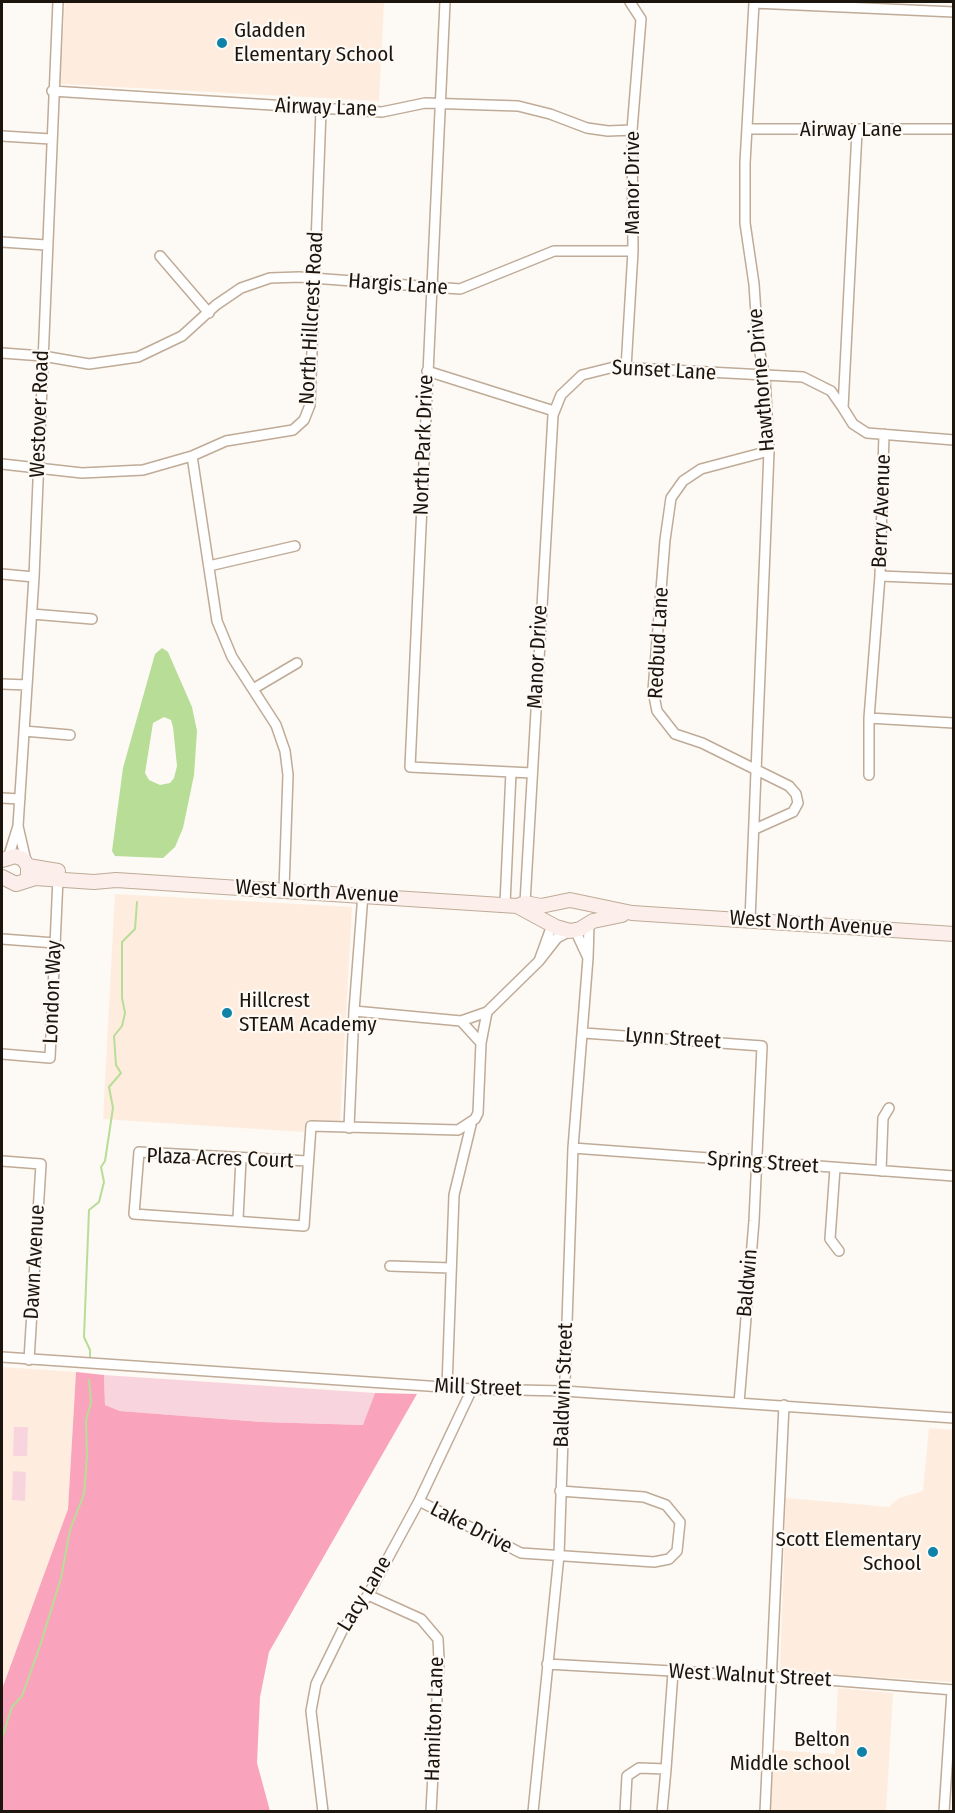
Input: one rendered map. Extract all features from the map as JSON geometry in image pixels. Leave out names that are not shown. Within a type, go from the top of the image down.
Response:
[{"type":"main road","name":"West North Avenue","points":[[116,880],[93,874],[27,864],[15,856],[3,869],[12,883],[35,878],[58,878],[94,882],[116,880],[516,904],[552,904],[570,900],[591,907],[633,913],[954,934]]},
{"type":"main road","points":[[24,881],[28,874],[27,864]]},
{"type":"main road","name":"West North Avenue","points":[[516,904],[551,923],[573,930],[591,923],[633,913]]},
{"type":"main road","points":[[551,923],[548,913],[552,904]]},
{"type":"main road","points":[[591,907],[591,923]]},
{"type":"street","name":"Westover Road","points":[[3,869],[18,826],[32,614],[52,91],[58,2]]},
{"type":"street","name":"North Park Drive","points":[[445,2],[430,289],[410,767],[532,773]]},
{"type":"street","name":"Manor Drive","points":[[626,368],[633,251],[632,130],[641,19],[630,2]]},
{"type":"street","name":"Hawthorne Drive","points":[[750,920],[758,770],[769,451],[765,376],[758,344],[754,284],[745,223],[745,163],[749,129],[754,3],[880,5]]},
{"type":"street","points":[[880,5],[954,12]]},
{"type":"street","name":"Airway Lane","points":[[52,91],[321,110],[382,112],[409,104],[518,106],[550,114],[587,128],[632,130]]},
{"type":"street","name":"North Hillcrest Road","points":[[192,456],[247,436],[293,430],[304,420],[310,405],[321,110]]},
{"type":"street","name":"Airway Lane","points":[[749,129],[857,131],[954,129]]},
{"type":"street","points":[[843,408],[857,131]]},
{"type":"street","points":[[2,136],[51,139]]},
{"type":"street","points":[[2,242],[46,244]]},
{"type":"street","name":"Hargis Lane","points":[[2,353],[43,356],[89,364],[138,357],[171,343],[228,296],[255,282],[285,276],[449,290],[472,286],[554,251],[633,251]]},
{"type":"street","points":[[160,256],[209,313]]},
{"type":"street","name":"Sunset Lane","points":[[554,411],[567,387],[582,375],[603,367],[765,376],[792,375],[812,380],[831,391],[843,408]]},
{"type":"street","points":[[427,370],[554,411]]},
{"type":"street","name":"Berry Avenue","points":[[843,408],[847,418],[859,429],[867,433],[884,434],[880,576],[868,718],[868,775]]},
{"type":"street","name":"Manor Drive","points":[[516,904],[532,773],[554,411]]},
{"type":"street","points":[[884,434],[954,440]]},
{"type":"street","name":"Redbud Lane","points":[[755,829],[793,812],[798,802],[796,794],[789,786],[758,770],[702,743],[675,734],[657,711],[653,692],[665,540],[672,498],[683,481],[701,469],[769,451]]},
{"type":"street","points":[[2,464],[82,473],[121,473],[165,465],[192,456],[213,605],[223,640],[276,725],[285,751],[288,775],[284,889]]},
{"type":"street","points":[[209,566],[296,546]]},
{"type":"street","points":[[2,574],[34,577]]},
{"type":"street","points":[[880,576],[954,579]]},
{"type":"street","points":[[32,614],[92,619]]},
{"type":"street","points":[[253,689],[297,663]]},
{"type":"street","points":[[2,684],[27,686]]},
{"type":"street","points":[[868,718],[954,723]]},
{"type":"street","points":[[24,731],[70,735]]},
{"type":"street","points":[[511,772],[516,904]]},
{"type":"street","points":[[2,798],[20,799]]},
{"type":"street","name":"Westover Road","points":[[18,826],[27,864]]},
{"type":"street","name":"London Way","points":[[2,1054],[50,1058],[58,878]]},
{"type":"street","points":[[363,894],[354,1011],[349,1128],[458,1130],[471,1125]]},
{"type":"street","points":[[539,961],[551,923]]},
{"type":"street","name":"Baldwin Street","points":[[533,1812],[559,1555],[573,1148],[591,923]]},
{"type":"street","points":[[354,1011],[461,1021],[487,1012],[539,961],[557,938],[573,930]]},
{"type":"street","name":"Baldwin Street","points":[[573,930],[588,958]]},
{"type":"street","points":[[2,939],[55,943]]},
{"type":"street","points":[[447,1387],[454,1195],[471,1125],[478,1113],[481,1043],[487,1012]]},
{"type":"street","points":[[461,1021],[481,1043]]},
{"type":"street","name":"Lynn Street","points":[[584,1033],[762,1046]]},
{"type":"street","name":"Baldwin","points":[[740,1402],[754,1221],[762,1046]]},
{"type":"street","points":[[881,1171],[883,1118],[889,1108]]},
{"type":"street","name":"Plaza Acres Court","points":[[307,1161],[139,1152],[134,1214],[304,1226],[311,1126],[349,1128]]},
{"type":"street","name":"Spring Street","points":[[573,1148],[954,1176]]},
{"type":"street","points":[[238,1220],[241,1159]]},
{"type":"street","name":"Dawn Avenue","points":[[2,1161],[41,1164],[29,1359]]},
{"type":"street","points":[[835,1168],[830,1239],[839,1251]]},
{"type":"street","points":[[390,1266],[451,1268]]},
{"type":"street","name":"Mill Street","points":[[2,1357],[472,1389],[564,1391],[740,1402],[954,1418]]},
{"type":"street","name":"Lacy Lane","points":[[323,1812],[313,1736],[312,1700],[318,1678],[334,1646],[368,1595],[418,1501],[472,1389]]},
{"type":"street","points":[[765,1812],[784,1406]]},
{"type":"street","name":"Lake Drive","points":[[418,1501],[506,1548],[534,1555],[662,1561],[675,1554],[681,1531],[680,1522],[672,1509],[656,1501],[560,1491]]},
{"type":"street","name":"Hamilton Lane","points":[[368,1595],[422,1620],[438,1639],[439,1660],[431,1812]]},
{"type":"street","name":"West Walnut Street","points":[[547,1664],[772,1677],[953,1691]]},
{"type":"street","points":[[662,1812],[673,1672]]},
{"type":"street","points":[[944,1812],[953,1691]]},
{"type":"street","points":[[625,1812],[627,1776],[639,1768],[666,1769]]},
{"type":"shaded area","name":"Gladden Elementary School","points":[[65,2],[384,2],[379,101],[60,84]]},
{"type":"shaded area","points":[[162,648],[168,652],[192,707],[197,731],[194,775],[183,828],[175,847],[163,858],[115,856],[112,851],[123,768],[155,654]],"holes":[[[164,717],[171,720],[177,766],[170,783],[160,785],[149,780],[145,773],[153,723]]]},
{"type":"shaded area","name":"Hillcrest STEAM Academy","points":[[115,894],[352,907],[340,1121],[309,1120],[303,1132],[103,1119]]},
{"type":"shaded area","points":[[2,1367],[76,1372],[68,1509],[2,1689]]},
{"type":"shaded area","points":[[76,1372],[104,1375],[105,1405],[120,1411],[262,1422],[363,1425],[375,1393],[417,1394],[269,1652],[260,1697],[257,1763],[270,1811],[2,1810],[2,1689],[68,1509]]},
{"type":"shaded area","points":[[104,1375],[375,1393],[364,1425],[262,1422],[120,1411],[105,1405]]},
{"type":"shaded area","points":[[14,1427],[28,1427],[27,1456],[13,1456]]},
{"type":"shaded area","points":[[929,1428],[953,1430],[953,1682],[780,1671],[786,1498],[889,1507],[899,1498],[923,1491]]},
{"type":"shaded area","points":[[13,1471],[26,1472],[25,1501],[12,1500]]},
{"type":"shaded area","name":"Belton Middle school","points":[[838,1688],[893,1693],[886,1811],[770,1811],[773,1750],[835,1754]]},
{"type":"waterway","points":[[90,1358],[90,1350],[84,1337],[89,1210],[99,1202],[104,1182],[101,1167],[105,1161],[113,1108],[109,1087],[121,1073],[116,1065],[114,1036],[122,1026],[125,1013],[122,998],[122,942],[135,929],[137,902]]},
{"type":"waterway","points":[[2,1738],[12,1707],[22,1696],[40,1646],[61,1578],[70,1530],[84,1494],[87,1457],[86,1420],[91,1403],[89,1380]]},
{"type":"place","name":"Gladden Elementary School","points":[[222,43]]},
{"type":"place","name":"Hillcrest STEAM Academy","points":[[227,1013]]},
{"type":"place","name":"Scott Elementary School","points":[[933,1552]]},
{"type":"place","name":"Belton Middle school","points":[[862,1752]]}]
